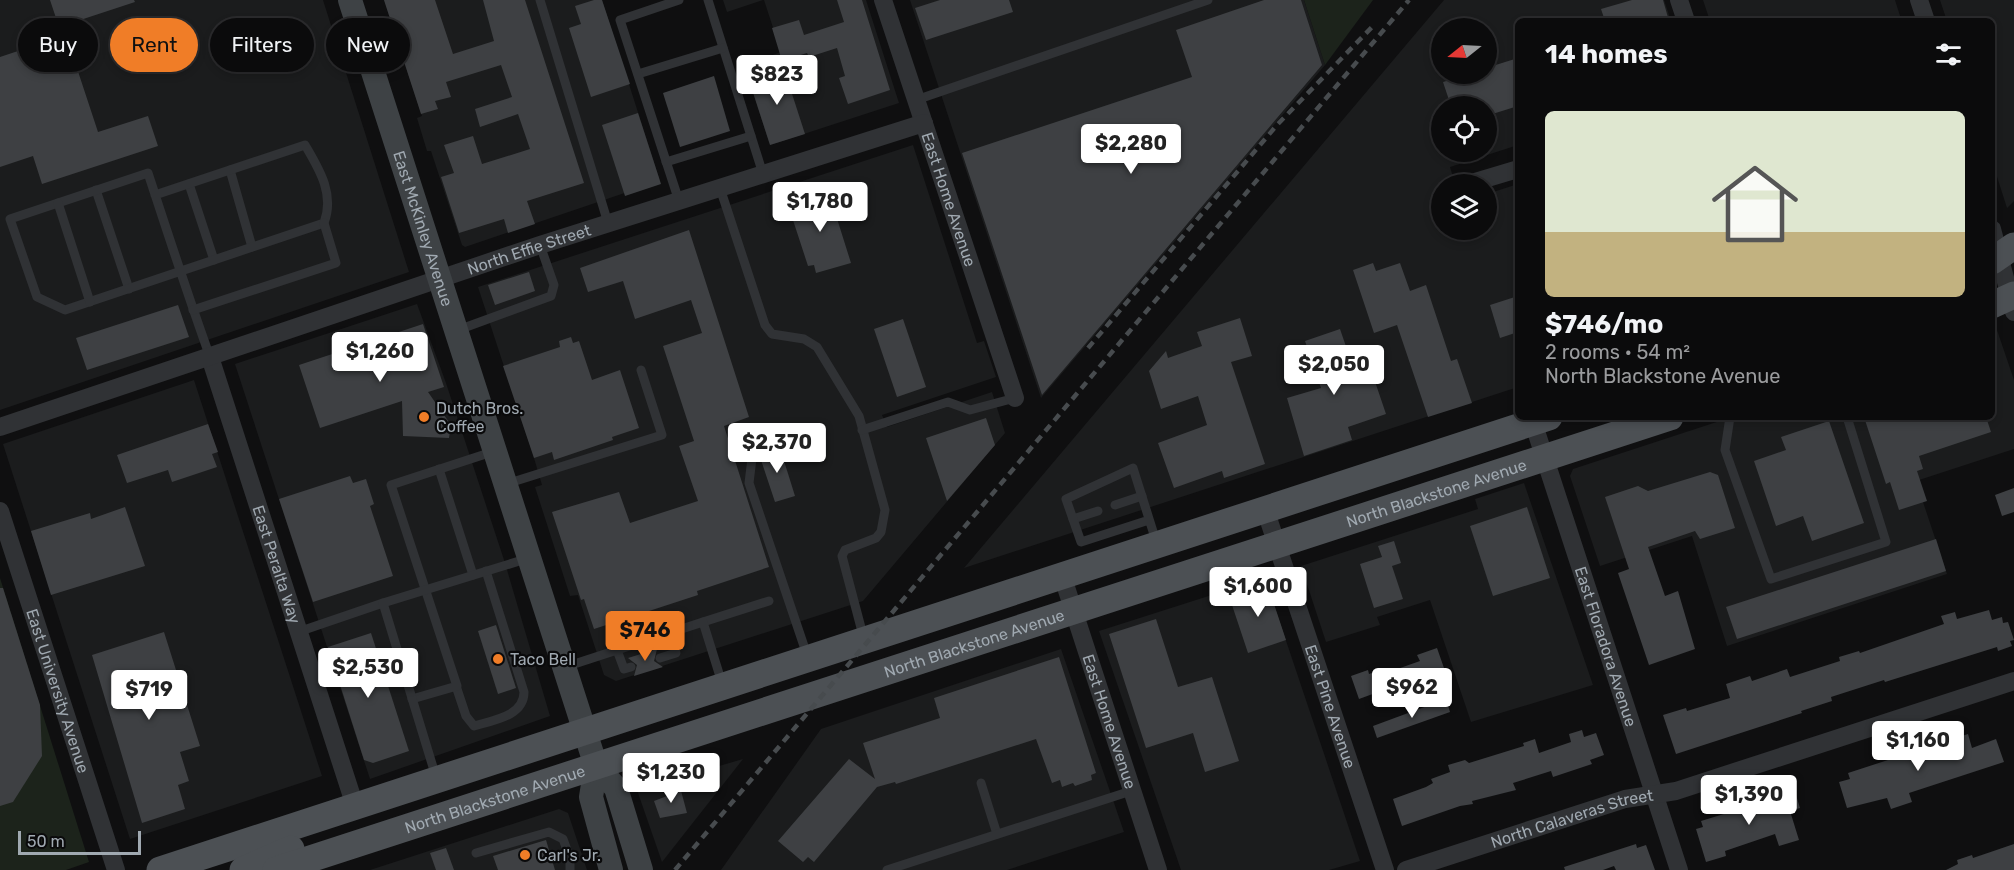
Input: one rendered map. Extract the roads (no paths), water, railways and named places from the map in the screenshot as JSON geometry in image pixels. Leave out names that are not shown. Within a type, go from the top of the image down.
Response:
[{"type":"main road","name":"East McKinley Avenue","points":[[350,0],[596,766],[616,788],[641,870]]},
{"type":"main road","points":[[160,870],[1062,574],[1153,532],[1265,509],[1541,420]]},
{"type":"main road","name":"North Blackstone Avenue","points":[[276,870],[1661,420]]},
{"type":"main road","name":"East McKinley Avenue","points":[[596,766],[591,797],[611,870]]},
{"type":"main road","points":[[243,870],[274,855],[342,830],[353,821],[355,806]]},
{"type":"main road","points":[[214,870],[302,824]]},
{"type":"street","name":"East Home Avenue","points":[[883,0],[1015,398]]},
{"type":"street","points":[[1679,0],[1685,18]]},
{"type":"street","points":[[1919,0],[1925,18]]},
{"type":"street","name":"North Effie Street","points":[[0,428],[439,278],[924,123]]},
{"type":"street","points":[[1497,175],[1515,170]]},
{"type":"street","points":[[1995,237],[2002,255],[2007,302]]},
{"type":"street","name":"East Peralta Way","points":[[210,357],[355,806]]},
{"type":"street","name":"East Floradora Avenue","points":[[1541,420],[1544,458],[1679,870]]},
{"type":"street","name":"East Pine Avenue","points":[[1265,509],[1385,870]]},
{"type":"street","name":"East University Avenue","points":[[0,511],[116,870]]},
{"type":"street","name":"East Home Avenue","points":[[1062,574],[1158,870]]},
{"type":"street","name":"North Calaveras Street","points":[[1406,870],[1625,799],[1676,791],[2014,681]]},
{"type":"lane","points":[[540,0],[608,223]]},
{"type":"lane","points":[[679,0],[620,20],[679,201]]},
{"type":"lane","points":[[708,0],[763,174]]},
{"type":"lane","points":[[916,100],[1208,0]]},
{"type":"lane","points":[[638,74],[723,48]]},
{"type":"lane","points":[[666,162],[751,136]]},
{"type":"lane","points":[[155,195],[306,145],[325,179],[328,212],[324,223],[336,263],[193,310]]},
{"type":"lane","points":[[230,170],[252,248]]},
{"type":"lane","points":[[210,357],[180,272],[148,173],[10,219],[37,297],[65,310],[180,272],[214,260],[252,248],[324,223]]},
{"type":"lane","points":[[189,184],[214,260]]},
{"type":"lane","points":[[720,188],[765,326],[772,334],[804,339],[817,347],[859,416],[885,510],[881,532],[876,538],[845,550],[842,556],[864,639]]},
{"type":"lane","points":[[96,190],[129,289]]},
{"type":"lane","points":[[58,203],[90,302]]},
{"type":"lane","points":[[456,331],[540,302],[555,291],[540,245]]},
{"type":"lane","points":[[506,484],[662,435],[641,370]]},
{"type":"lane","points":[[862,430],[948,402],[970,410],[1015,398]]},
{"type":"lane","points":[[1730,420],[1725,450],[1771,579],[1886,542],[1848,420]]},
{"type":"lane","points":[[753,450],[749,483],[808,657]]},
{"type":"lane","points":[[486,571],[524,692],[524,703],[517,711],[474,726],[466,716],[391,485],[495,451]]},
{"type":"lane","points":[[1133,468],[1142,496],[1153,532],[1081,542],[1066,499],[1133,468]]},
{"type":"lane","points":[[439,469],[473,575]]},
{"type":"lane","points":[[1115,505],[1142,496]]},
{"type":"lane","points":[[1073,519],[1098,511]]},
{"type":"lane","points":[[298,632],[529,558]]},
{"type":"lane","points":[[564,667],[769,600]]},
{"type":"lane","points":[[383,603],[436,780]]},
{"type":"lane","points":[[703,622],[723,685]]},
{"type":"lane","points":[[660,658],[676,653],[669,633]]},
{"type":"lane","points":[[617,650],[624,669],[631,667]]},
{"type":"lane","points":[[412,699],[456,686]]},
{"type":"lane","points":[[981,783],[997,834]]},
{"type":"lane","points":[[887,870],[1131,791]]},
{"type":"lane","points":[[477,853],[549,832],[563,839],[570,858],[570,870]]},
{"type":"railway","points":[[675,870],[1409,0]]},
{"type":"railway","points":[[1088,348],[1277,125],[1372,27]]},
{"type":"place","name":"Dutch Bros. Coffee","points":[[424,417]]},
{"type":"place","name":"Taco Bell","points":[[498,659]]},
{"type":"place","name":"Carl's Jr.","points":[[525,855]]}]
